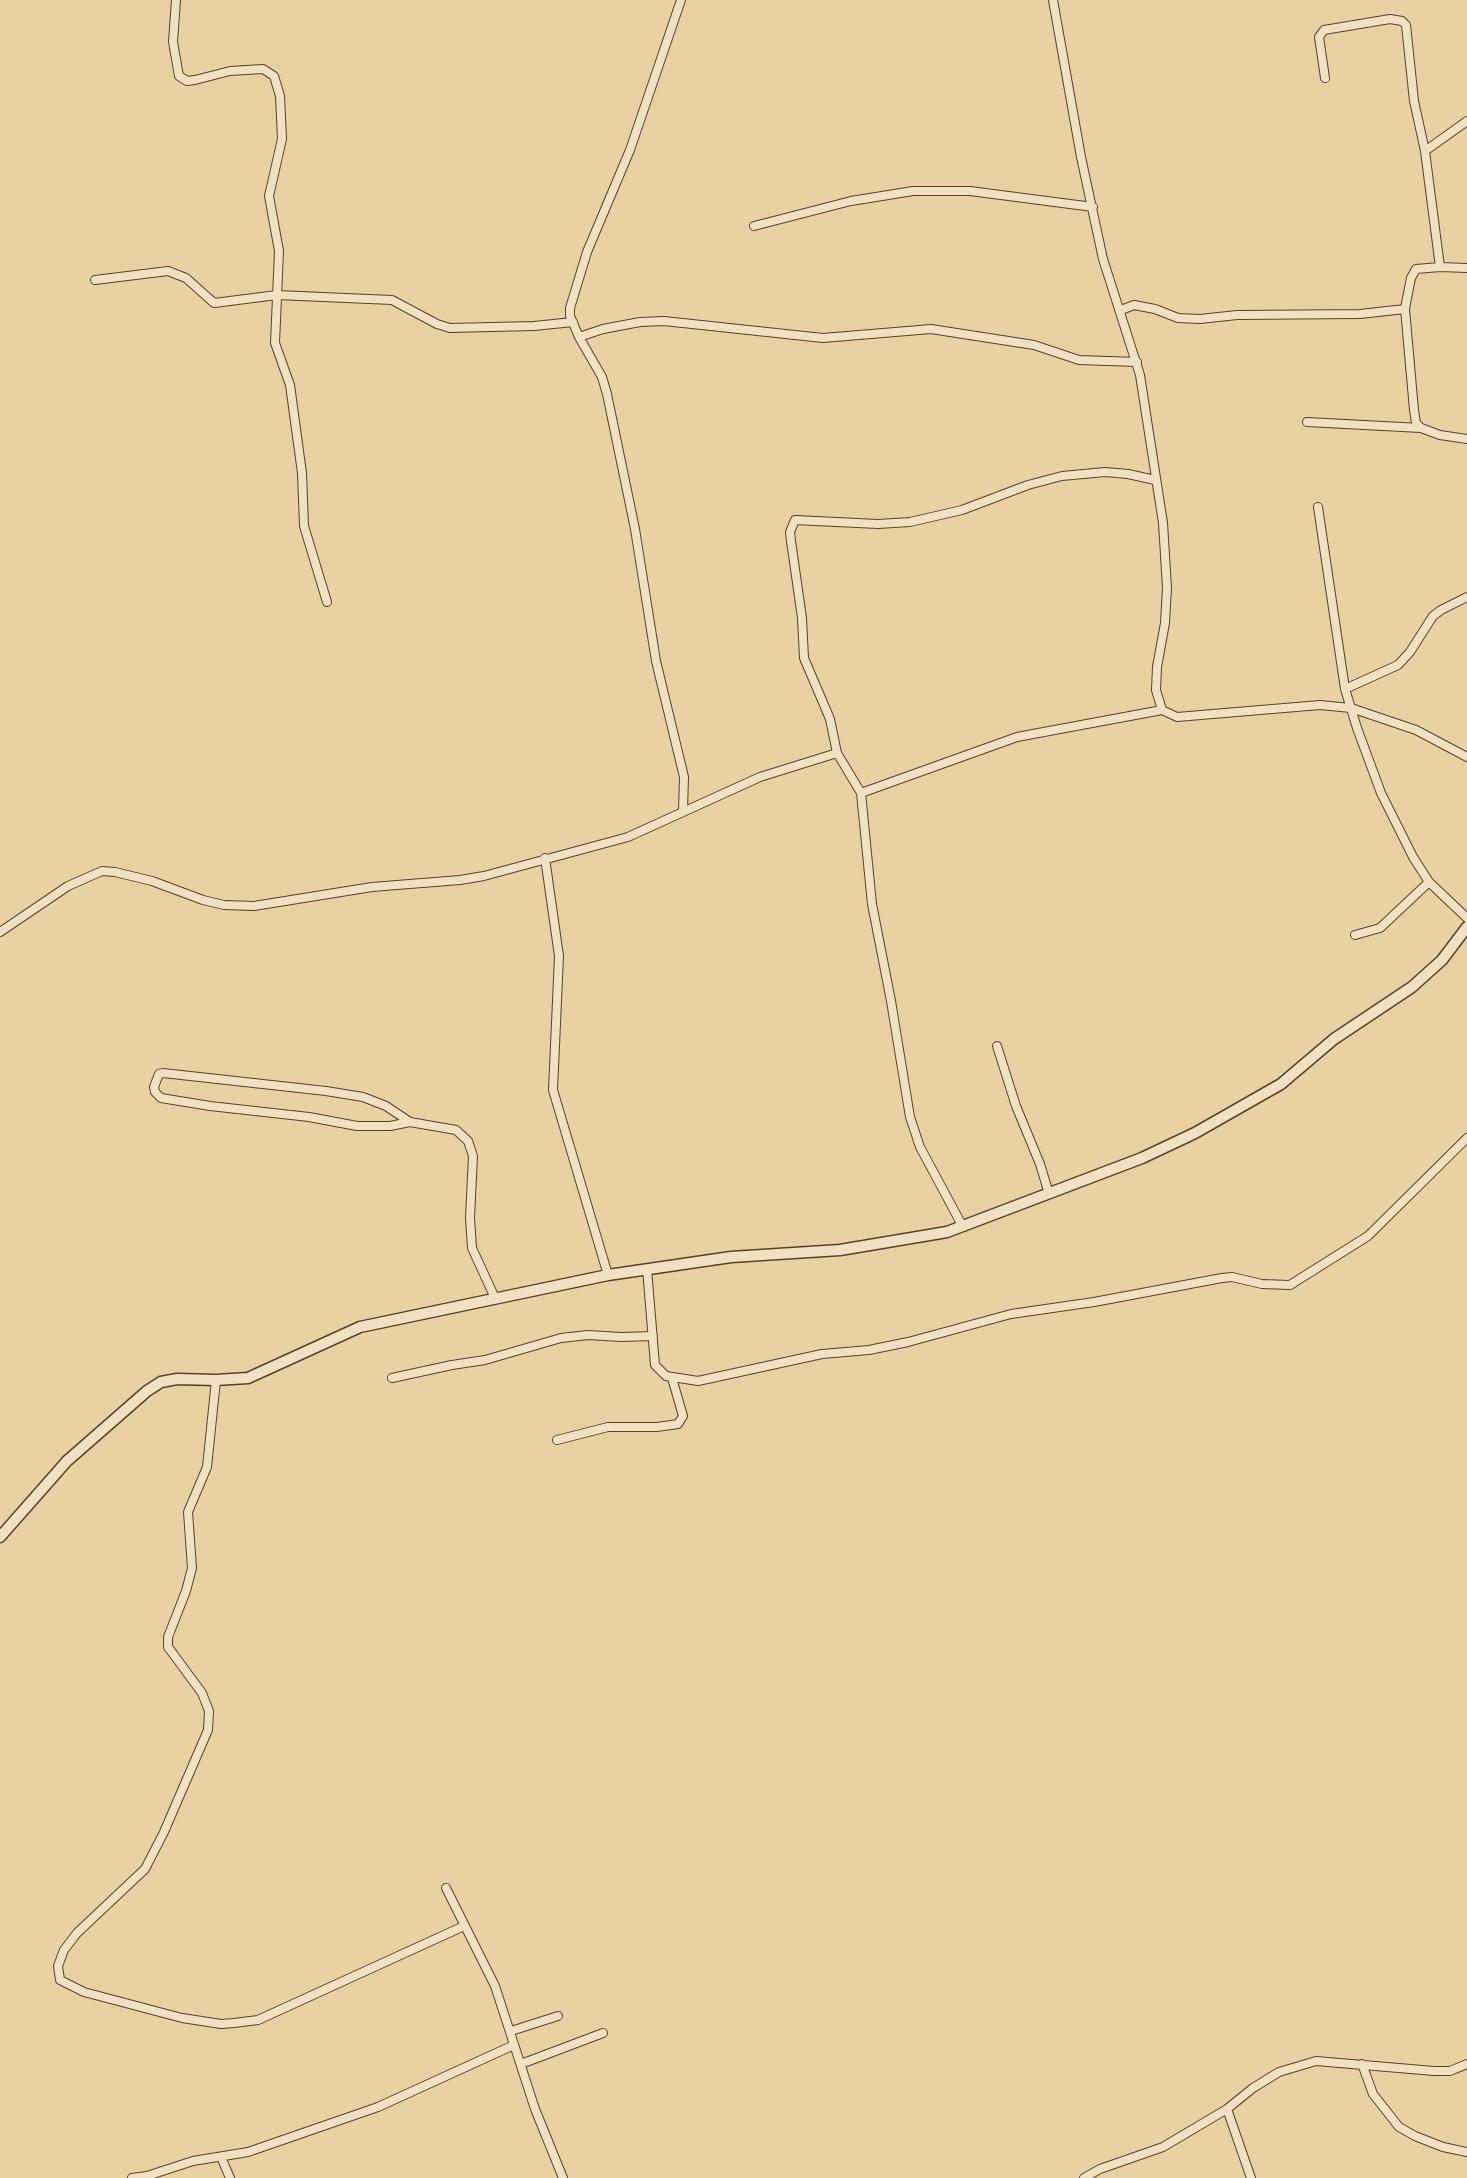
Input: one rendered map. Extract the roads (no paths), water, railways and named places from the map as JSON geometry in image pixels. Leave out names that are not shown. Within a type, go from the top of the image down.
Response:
[{"type":"street","points":[[176,0],[173,42],[178,76],[187,81],[230,71],[263,69],[274,76],[277,82],[282,139],[269,196],[279,251],[275,343],[290,385],[302,473],[304,526],[327,602]]},
{"type":"street","points":[[681,0],[630,150],[575,285],[570,308],[579,337],[602,377],[611,409],[635,529],[656,661],[684,777],[683,811]]},
{"type":"street","points":[[1053,0],[1081,157],[1107,275],[1137,362],[1163,523],[1166,623],[1157,667],[1156,690],[1162,710]]},
{"type":"street","points":[[1325,78],[1319,37],[1324,30],[1390,19],[1405,23],[1440,267]]},
{"type":"street","points":[[1425,151],[1467,121]]},
{"type":"street","points":[[754,226],[851,201],[913,191],[970,191],[1093,207]]},
{"type":"street","points":[[1421,428],[1416,423],[1414,410],[1405,309],[1413,272],[1422,267],[1467,268]]},
{"type":"street","points":[[95,280],[168,271],[186,278],[215,303],[277,295],[392,300],[450,328],[573,322]]},
{"type":"street","points":[[1121,310],[1134,305],[1155,309],[1178,318],[1199,319],[1237,315],[1360,314],[1405,309]]},
{"type":"street","points":[[579,337],[615,327],[664,321],[823,338],[931,329],[1034,345],[1079,360],[1137,362]]},
{"type":"street","points":[[1307,422],[1421,428],[1440,435],[1467,439]]},
{"type":"street","points":[[963,1227],[920,1147],[910,1117],[872,904],[861,793],[837,753],[830,719],[804,658],[802,618],[791,541],[793,522],[910,522],[962,510],[1028,485],[1062,476],[1105,472],[1155,480]]},
{"type":"street","points":[[1318,507],[1345,689],[1351,708],[1391,816],[1429,882],[1467,918]]},
{"type":"street","points":[[1345,689],[1398,666],[1433,616],[1467,597]]},
{"type":"street","points":[[861,793],[1017,737],[1162,710],[1177,717],[1320,705],[1351,708],[1416,730],[1467,757]]},
{"type":"street","points":[[0,932],[68,886],[102,872],[143,878],[202,901],[254,906],[372,887],[484,876],[628,837],[760,777],[837,753]]},
{"type":"street","points":[[545,858],[559,956],[553,1090],[608,1275]]},
{"type":"street","points":[[1355,935],[1380,928],[1429,882]]},
{"type":"street","points":[[0,1537],[67,1461],[153,1386],[177,1379],[216,1380],[257,1376],[360,1327],[608,1275],[731,1257],[840,1250],[921,1237],[963,1227],[1142,1158],[1195,1133],[1272,1090],[1342,1034],[1412,987],[1442,960],[1467,927]]},
{"type":"street","points":[[997,1046],[1049,1194]]},
{"type":"street","points":[[410,1122],[386,1106],[363,1097],[326,1091],[163,1073],[159,1074],[154,1087],[161,1098],[210,1106],[309,1117],[357,1126],[390,1126],[410,1122],[456,1130],[468,1140],[472,1148],[474,1163],[470,1241],[474,1256],[495,1298]]},
{"type":"street","points":[[647,1269],[655,1365],[659,1372],[672,1378],[698,1381],[822,1354],[869,1350],[908,1342],[1011,1314],[1094,1302],[1222,1278],[1290,1285],[1368,1236],[1467,1138]]},
{"type":"street","points":[[1460,1145],[1467,1152]]},
{"type":"street","points":[[392,1378],[485,1360],[561,1338],[588,1335],[653,1336]]},
{"type":"street","points":[[557,1440],[608,1427],[678,1424],[683,1416],[672,1378]]},
{"type":"street","points":[[216,1380],[207,1467],[188,1512],[192,1568],[187,1591],[168,1637],[168,1647],[202,1693],[209,1711],[208,1730],[154,1854],[145,1869],[77,1933],[64,1950],[58,1966],[60,1980],[84,1993],[183,2018],[220,2024],[258,2020],[464,1926]]},
{"type":"street","points":[[446,1888],[495,1986],[550,2150],[563,2178]]},
{"type":"street","points":[[511,2031],[558,2016]]},
{"type":"street","points":[[521,2064],[604,2033]]},
{"type":"street","points":[[132,2178],[147,2176],[193,2161],[248,2152],[378,2108],[514,2045]]},
{"type":"street","points":[[1084,2178],[1100,2169],[1163,2147],[1227,2109],[1279,2072],[1316,2060],[1434,2071],[1450,2071],[1467,2064]]},
{"type":"street","points":[[1362,2064],[1373,2094],[1399,2127],[1443,2147],[1467,2152]]},
{"type":"street","points":[[1227,2109],[1251,2178]]},
{"type":"street","points":[[222,2157],[230,2178]]}]
